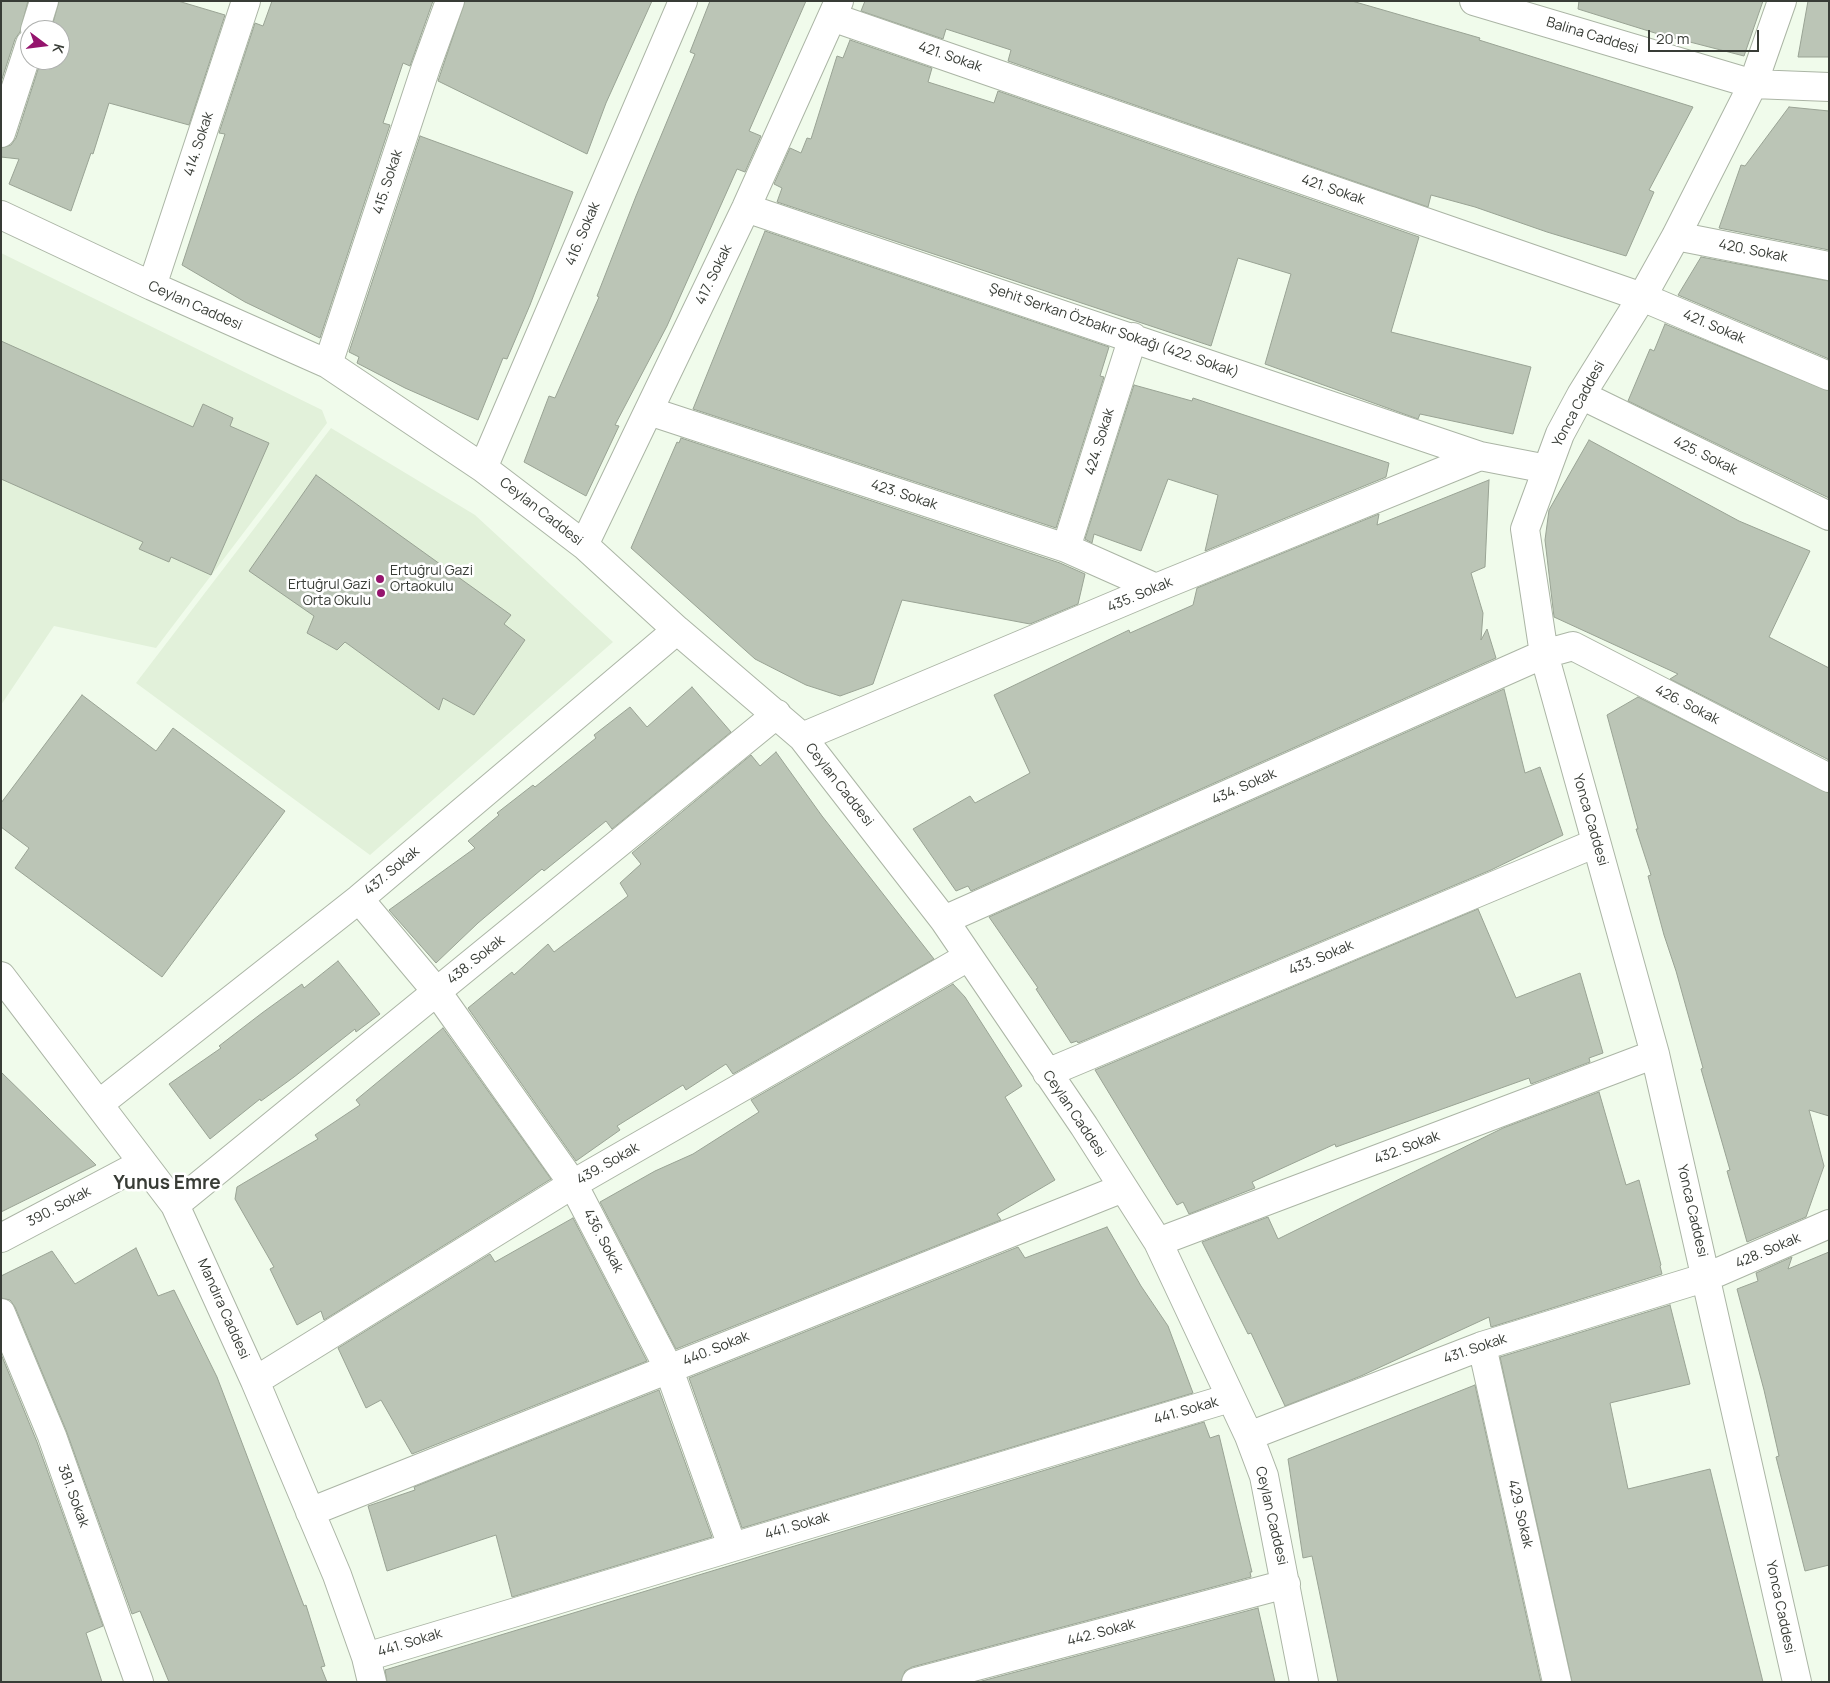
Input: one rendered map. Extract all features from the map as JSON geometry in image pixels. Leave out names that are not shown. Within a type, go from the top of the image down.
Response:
[{"type":"street","points":[[38,20],[44,1]]},
{"type":"street","name":"414. Sokak","points":[[152,286],[246,1]]},
{"type":"street","name":"415. Sokak","points":[[328,364],[426,66],[450,1]]},
{"type":"street","name":"416. Sokak","points":[[483,468],[683,1]]},
{"type":"street","name":"Balina Caddesi","points":[[1474,1],[1753,84],[1829,87]]},
{"type":"street","name":"Yonca Caddesi","points":[[1782,1],[1753,84],[1676,236],[1642,296],[1581,395],[1560,434],[1525,529],[1544,654],[1656,1054],[1797,1682]]},
{"type":"street","name":"417. Sokak","points":[[584,545],[746,208],[835,9]]},
{"type":"street","name":"421. Sokak","points":[[835,9],[1642,296],[1829,376]]},
{"type":"street","points":[[1,133],[22,70]]},
{"type":"street","name":"Şehit Serkan Özbakır Sokağı (422. Sokak)","points":[[746,208],[1133,337],[1480,456],[1547,469]]},
{"type":"street","name":"Ceylan Caddesi","points":[[1,215],[152,286],[328,364],[483,468],[584,545],[677,630],[802,737],[944,920],[1047,1072],[1158,1242],[1249,1436],[1264,1476],[1304,1682]]},
{"type":"street","name":"420. Sokak","points":[[1676,236],[1829,266]]},
{"type":"street","name":"424. Sokak","points":[[1066,548],[1133,337]]},
{"type":"street","name":"425. Sokak","points":[[1581,395],[1829,516]]},
{"type":"street","name":"423. Sokak","points":[[649,412],[1066,548],[1156,588]]},
{"type":"street","name":"435. Sokak","points":[[802,737],[1156,588],[1480,456]]},
{"type":"street","name":"437. Sokak","points":[[99,1104],[359,898],[677,630]]},
{"type":"street","name":"426. Sokak","points":[[1544,654],[1573,646],[1829,778]]},
{"type":"street","name":"434. Sokak","points":[[944,920],[1544,654]]},
{"type":"street","name":"438. Sokak","points":[[175,1205],[777,714]]},
{"type":"street","name":"433. Sokak","points":[[1047,1072],[1596,843]]},
{"type":"street","name":"436. Sokak","points":[[359,898],[437,992],[573,1184],[668,1367],[732,1546]]},
{"type":"street","name":"439. Sokak","points":[[255,1380],[573,1184],[968,957]]},
{"type":"street","name":"Mandıra Caddesi","points":[[1,976],[175,1205],[255,1380],[336,1575],[369,1669]]},
{"type":"street","name":"432. Sokak","points":[[1158,1242],[1656,1054]]},
{"type":"street","name":"390. Sokak","points":[[1,1238],[143,1162]]},
{"type":"street","name":"440. Sokak","points":[[310,1512],[668,1367],[1123,1188]]},
{"type":"street","name":"428. Sokak","points":[[1707,1277],[1829,1224]]},
{"type":"street","name":"431. Sokak","points":[[1249,1436],[1482,1346],[1707,1277]]},
{"type":"street","name":"381. Sokak","points":[[1,1314],[52,1436],[139,1682]]},
{"type":"street","name":"429. Sokak","points":[[1482,1346],[1557,1682]]},
{"type":"street","name":"441. Sokak","points":[[369,1669],[732,1546],[1230,1398]]},
{"type":"street","name":"442. Sokak","points":[[916,1682],[1286,1584]]},
{"type":"shaded area","points":[[1,253],[322,410],[327,423],[156,648],[54,626],[1,705]]},
{"type":"shaded area","name":"Ertuğrul Gazi Ortaokulu","points":[[331,428],[475,515],[613,642],[370,855],[136,683]]},
{"type":"building","points":[[1,1],[28,1],[23,20],[20,20],[20,32],[15,39],[1,82]]},
{"type":"building","points":[[59,1],[178,1],[225,15],[189,125],[109,103],[93,154],[91,153],[71,211],[9,184],[19,159],[1,157],[1,148],[11,145],[16,138],[38,70],[70,70],[70,20],[54,20]]},
{"type":"building","points":[[272,1],[433,1],[410,66],[403,63],[383,123],[390,125],[320,338],[245,302],[182,265],[225,134],[219,133],[255,23],[263,26]]},
{"type":"building","points":[[465,1],[652,1],[606,103],[587,154],[438,81]]},
{"type":"building","points":[[710,1],[806,1],[749,131],[761,136],[745,172],[737,169],[667,326],[615,425],[619,426],[586,496],[524,462],[549,396],[555,398],[599,297],[597,296],[636,196],[695,54],[690,52]]},
{"type":"building","points":[[865,1],[1352,1],[1480,38],[1479,40],[1693,107],[1649,190],[1654,192],[1626,256],[1547,232],[1475,207],[1431,195],[1428,207],[1008,61],[1011,50],[946,29],[943,39],[861,11]]},
{"type":"building","points":[[1579,1],[1763,1],[1744,56],[1655,33],[1578,9]]},
{"type":"building","points":[[1808,1],[1829,1],[1829,57],[1798,57]]},
{"type":"building","points":[[850,40],[932,68],[928,82],[994,103],[998,91],[1419,237],[1391,332],[1531,367],[1513,434],[1420,414],[1418,419],[1265,364],[1291,274],[1238,258],[1211,346],[777,202],[782,188],[774,184],[790,148],[801,153],[807,138],[811,139],[837,56],[843,58]]},
{"type":"building","points":[[1789,107],[1829,111],[1829,250],[1719,228],[1741,165],[1745,166]]},
{"type":"building","points":[[420,136],[573,192],[530,305],[507,359],[503,358],[478,420],[405,388],[357,363],[359,357],[349,352]]},
{"type":"building","points":[[765,231],[1109,347],[1100,376],[1104,377],[1056,528],[693,409]]},
{"type":"building","points":[[1701,257],[1829,281],[1829,359],[1678,295]]},
{"type":"building","points":[[1665,324],[1829,391],[1829,498],[1628,401],[1650,349],[1654,351]]},
{"type":"building","points":[[1,341],[193,427],[203,404],[233,418],[230,426],[269,443],[211,575],[171,557],[169,562],[139,549],[143,542],[1,479]]},
{"type":"building","points":[[1134,385],[1192,401],[1193,398],[1389,463],[1386,477],[1205,551],[1218,495],[1168,479],[1141,551],[1094,534],[1092,543],[1085,539]]},
{"type":"building","points":[[681,438],[1060,563],[1085,574],[1078,604],[1030,624],[902,600],[873,684],[840,696],[806,685],[755,659],[631,548],[677,442],[679,443]]},
{"type":"building","points":[[1589,440],[1739,521],[1810,551],[1769,637],[1829,668],[1829,760],[1670,679],[1678,674],[1554,617],[1545,540],[1549,510]]},
{"type":"building","name":"Ertuğrul Gazi Orta Okulu","points":[[316,475],[511,615],[504,624],[525,640],[474,715],[443,698],[439,710],[345,642],[337,650],[307,633],[314,616],[249,571]]},
{"type":"building","points":[[1489,480],[1485,567],[1471,573],[1483,613],[1481,640],[1487,629],[1496,658],[971,891],[968,886],[956,891],[913,829],[970,796],[975,803],[1030,773],[994,695],[1129,630],[1130,633],[1193,605],[1197,588],[1379,514],[1377,525]]},
{"type":"building","points":[[692,687],[731,732],[612,829],[606,821],[544,871],[542,869],[478,923],[436,963],[389,910],[475,848],[468,841],[499,815],[497,813],[533,785],[535,787],[596,738],[594,735],[630,707],[647,727]]},
{"type":"building","points":[[1504,689],[1525,773],[1540,767],[1563,835],[1491,870],[1078,1043],[1077,1041],[1071,1043],[1036,989],[1038,988],[989,917]]},
{"type":"building","points":[[82,695],[156,751],[173,728],[285,811],[162,977],[15,868],[29,848],[1,827],[1,803]]},
{"type":"building","points":[[1638,697],[1829,793],[1829,1116],[1809,1110],[1824,1166],[1806,1217],[1747,1242],[1727,1171],[1730,1170],[1701,1069],[1703,1068],[1664,935],[1648,876],[1651,875],[1636,829],[1638,829],[1607,715]]},
{"type":"building","points":[[776,752],[822,816],[934,959],[733,1074],[726,1064],[686,1090],[683,1085],[617,1126],[620,1130],[576,1161],[468,1008],[512,972],[514,975],[548,944],[554,952],[628,896],[620,883],[641,864],[632,853],[751,755],[760,766]]},
{"type":"building","points":[[1478,909],[1516,998],[1580,973],[1603,1053],[1589,1058],[1590,1062],[1531,1084],[1529,1078],[1336,1147],[1335,1144],[1252,1182],[1255,1188],[1189,1214],[1183,1202],[1177,1205],[1095,1070]]},
{"type":"building","points":[[338,961],[380,1014],[356,1032],[355,1029],[294,1077],[261,1101],[260,1099],[210,1139],[169,1084],[221,1048],[219,1046],[262,1013],[302,984],[304,988]]},
{"type":"building","points":[[953,984],[965,997],[1022,1086],[1005,1097],[1055,1180],[997,1214],[1001,1220],[676,1349],[600,1202],[655,1171],[693,1154],[759,1112],[751,1100]]},
{"type":"building","points":[[443,1028],[551,1179],[324,1320],[321,1311],[297,1325],[270,1269],[274,1267],[235,1199],[237,1187],[318,1139],[315,1135],[360,1105],[356,1100]]},
{"type":"building","points":[[1,1072],[96,1165],[1,1212]]},
{"type":"building","points":[[1599,1092],[1626,1185],[1639,1180],[1662,1274],[1491,1327],[1489,1317],[1361,1376],[1285,1406],[1251,1333],[1248,1334],[1202,1242],[1268,1217],[1278,1239],[1503,1128]]},
{"type":"building","points":[[573,1218],[647,1361],[412,1454],[381,1400],[366,1408],[338,1348],[490,1254],[495,1262]]},
{"type":"building","points":[[1107,1227],[1141,1286],[1168,1326],[1193,1393],[742,1528],[689,1378],[1018,1247],[1025,1258]]},
{"type":"building","points":[[136,1248],[158,1296],[174,1290],[217,1377],[304,1606],[306,1605],[325,1666],[321,1667],[327,1682],[169,1682],[140,1611],[132,1614],[66,1430],[15,1307],[10,1300],[1,1298],[1,1276],[52,1251],[75,1284]]},
{"type":"building","points":[[1829,1252],[1829,1565],[1805,1571],[1776,1457],[1779,1456],[1764,1390],[1737,1289],[1758,1281],[1756,1273],[1792,1257],[1788,1269]]},
{"type":"building","points":[[1670,1305],[1690,1384],[1610,1403],[1628,1489],[1710,1469],[1763,1682],[1572,1682],[1500,1357]]},
{"type":"building","points":[[1,1354],[37,1442],[103,1626],[86,1633],[102,1682],[1,1682]]},
{"type":"building","points":[[1475,1385],[1541,1682],[1338,1682],[1312,1556],[1303,1558],[1288,1459]]},
{"type":"building","points":[[659,1390],[712,1537],[512,1597],[496,1535],[387,1571],[368,1506],[415,1490],[414,1487]]},
{"type":"building","points":[[1204,1422],[1210,1438],[1219,1435],[1252,1572],[1250,1572],[1251,1577],[912,1667],[905,1671],[901,1682],[387,1682],[385,1670]]},
{"type":"building","points":[[1258,1608],[1275,1682],[978,1682]]},
{"type":"place","name":"Ertuğrul Gazi Ortaokulu","points":[[380,579]]},
{"type":"place","name":"Ertuğrul Gazi Orta Okulu","points":[[381,593]]},
{"type":"district","name":"Yunus Emre","points":[[167,1184]]}]
